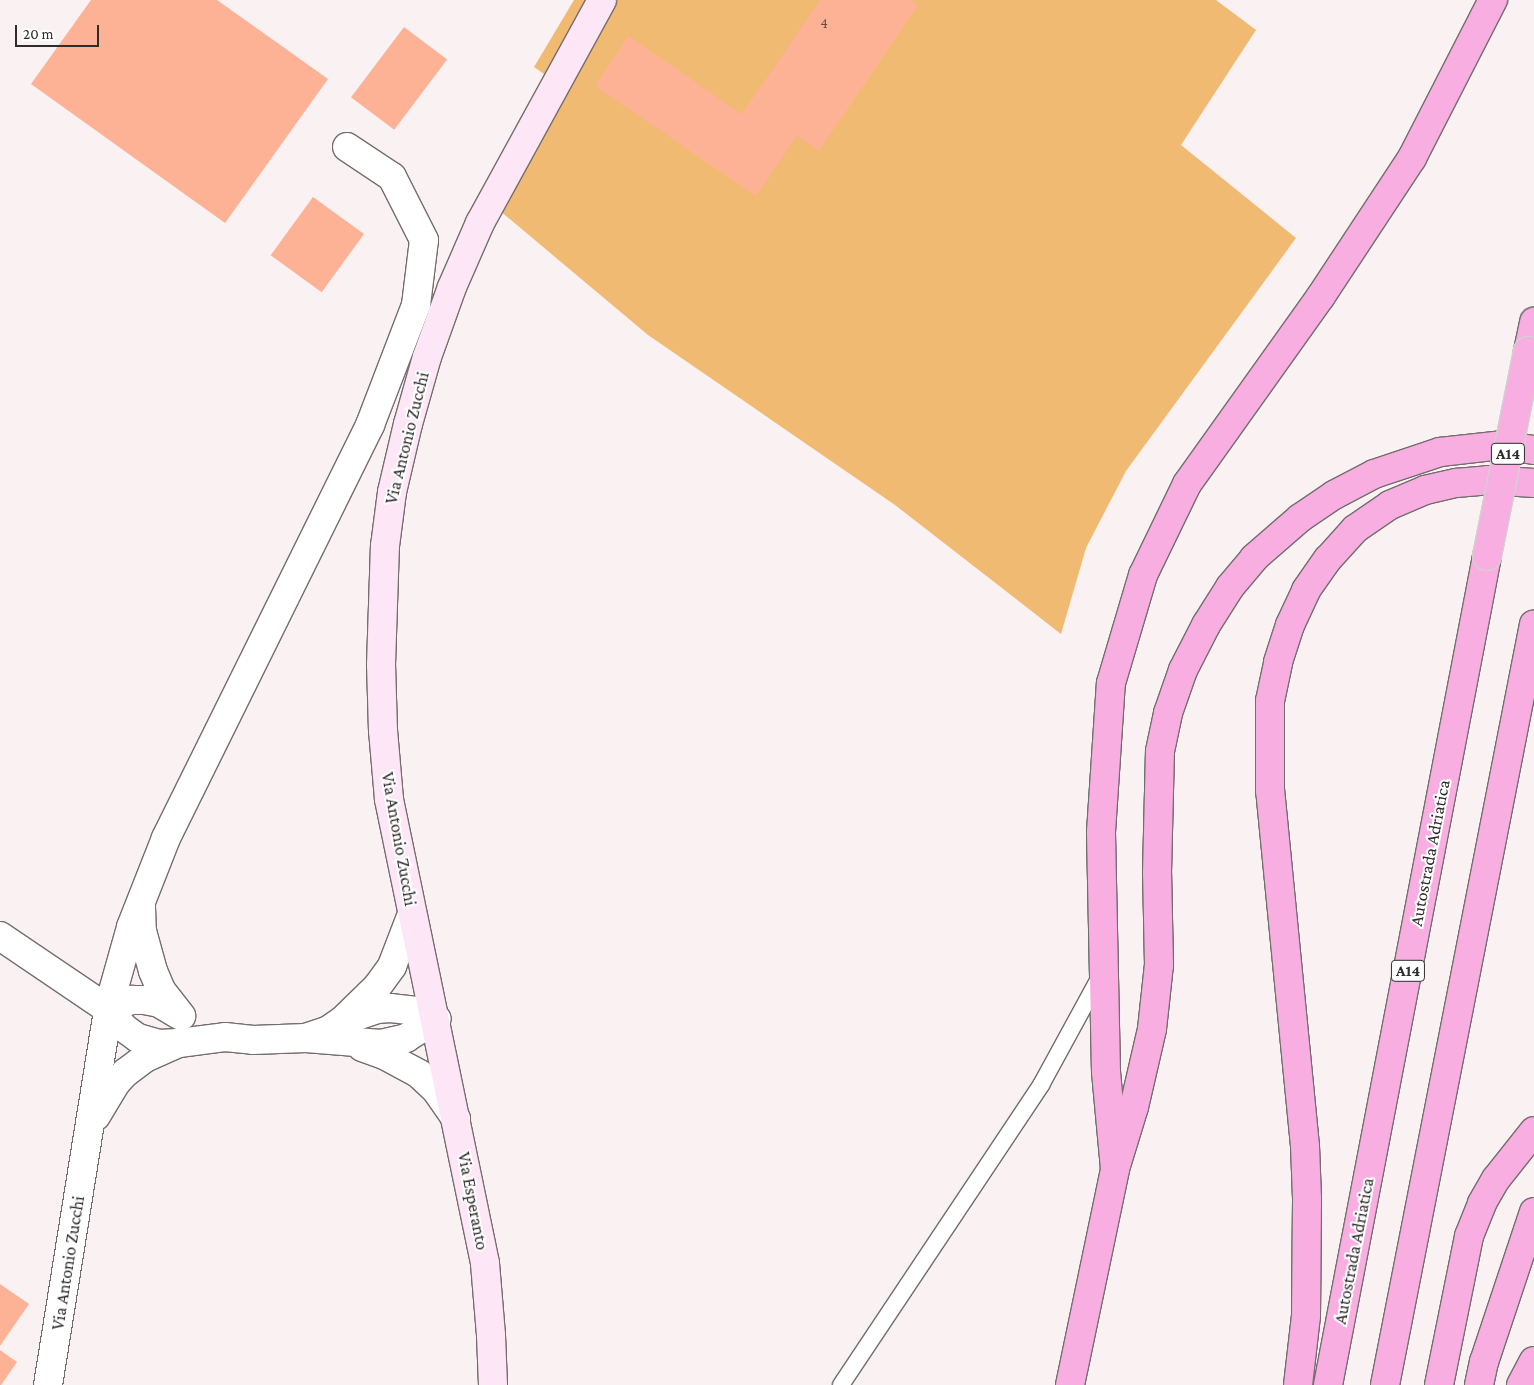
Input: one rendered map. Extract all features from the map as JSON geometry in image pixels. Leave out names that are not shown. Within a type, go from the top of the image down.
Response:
[{"type":"highway","points":[[1115,1169],[1106,1072],[1101,832],[1111,683],[1143,575],[1186,484],[1321,296],[1412,158],[1493,0]]},
{"type":"highway","name":"Autostrada Adriatica","points":[[1328,1385],[1534,322]]},
{"type":"highway","points":[[1070,1385],[1115,1169],[1134,1107],[1153,1020],[1159,965],[1157,873],[1160,751],[1168,713],[1183,670],[1206,626],[1230,587],[1254,558],[1300,518],[1334,495],[1374,474],[1440,452],[1502,445],[1534,450]]},
{"type":"highway","points":[[1298,1385],[1306,1316],[1307,1198],[1305,1146],[1270,791],[1270,702],[1278,662],[1290,625],[1306,590],[1328,559],[1355,529],[1390,505],[1425,490],[1456,483],[1488,480],[1534,483]]},
{"type":"highway","points":[[1385,1385],[1534,624]]},
{"type":"highway","points":[[1439,1385],[1469,1236],[1482,1203],[1496,1179],[1534,1131]]},
{"type":"highway","points":[[1479,1385],[1484,1362],[1534,1212]]},
{"type":"highway","points":[[1520,1385],[1534,1361]]},
{"type":"main road","name":"Via Antonio Zucchi","points":[[436,1018],[412,914],[390,799],[383,731],[382,602],[385,546],[392,492],[427,356],[452,287],[480,223],[602,0]]},
{"type":"main road","name":"Via Esperanto","points":[[436,1018],[485,1263],[492,1335],[493,1385]]},
{"type":"street","name":"Via Antonio Zucchi","points":[[48,1385],[108,1009],[142,892],[245,674],[370,425],[416,305],[424,240],[392,177],[347,147]]},
{"type":"street","name":"Via Antonio Zucchi","points":[[142,892],[141,917],[147,950],[161,990],[181,1016]]},
{"type":"street","name":"Via Antonio Zucchi","points":[[344,1031],[392,966],[412,914]]},
{"type":"street","name":"Via Antonio Zucchi","points":[[0,936],[108,1009],[124,1028],[138,1038],[159,1044],[225,1038],[253,1040],[306,1038],[344,1031],[365,1012],[390,1008],[417,1011],[436,1018]]},
{"type":"street","name":"Via Antonio Zucchi","points":[[108,1009],[132,1000],[159,1003],[194,1026],[225,1038]]},
{"type":"street","name":"Via Antonio Zucchi","points":[[344,1031],[418,1074],[436,1090],[457,1119]]},
{"type":"street","name":"Via Antonio Zucchi","points":[[87,1141],[105,1100],[125,1073],[145,1058],[179,1043]]},
{"type":"lane","points":[[841,1385],[1040,1085],[1104,969]]},
{"type":"shaded area","points":[[574,0],[1216,0],[1256,30],[1181,145],[1296,238],[1126,471],[1086,548],[1061,634],[895,505],[648,335],[499,210],[561,86],[534,67]]},
{"type":"building","points":[[91,0],[217,0],[328,79],[225,223],[31,84]]},
{"type":"building","points":[[820,0],[911,0],[918,5],[819,151],[797,136],[756,196],[595,86],[628,36],[742,114]]},
{"type":"building","points":[[404,27],[447,59],[394,130],[351,97]]},
{"type":"building","points":[[313,197],[364,234],[322,292],[271,255]]},
{"type":"building","points":[[0,1284],[29,1304],[0,1346]]},
{"type":"building","points":[[0,1350],[17,1362],[1,1385],[0,1385]]}]
